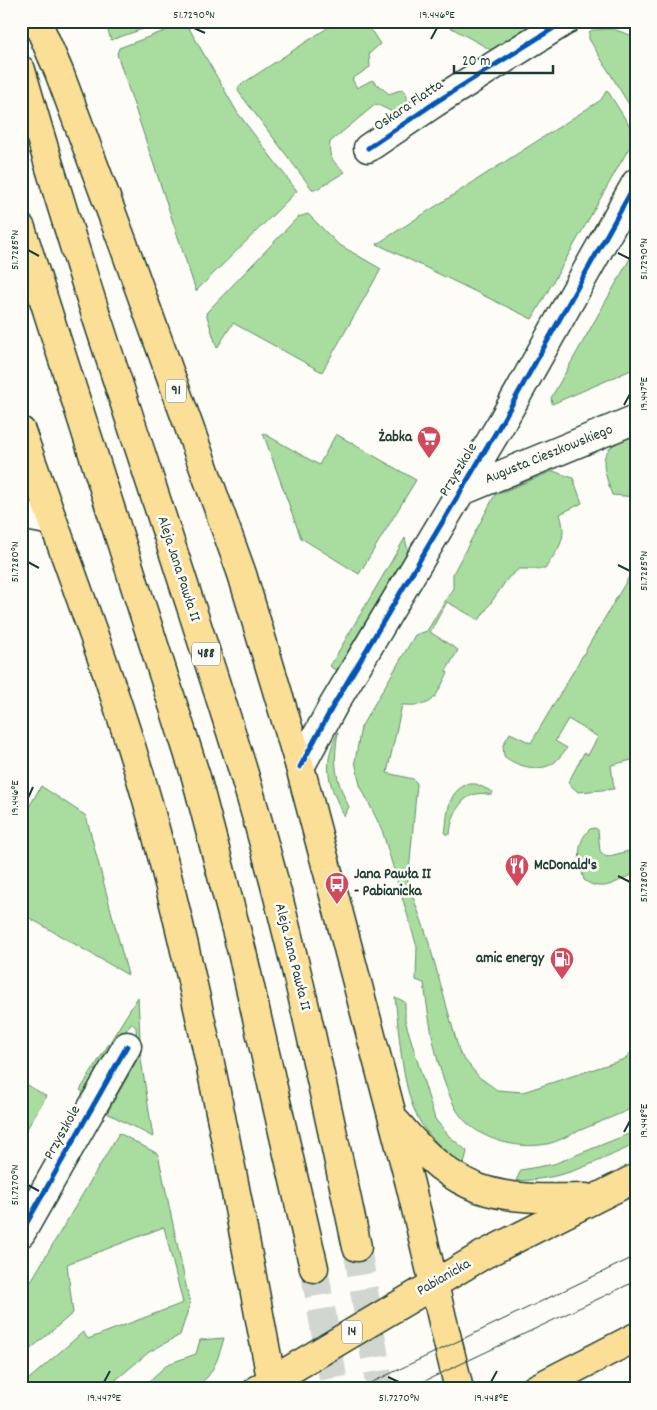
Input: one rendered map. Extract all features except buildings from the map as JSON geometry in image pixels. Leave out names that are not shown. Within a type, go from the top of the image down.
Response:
[{"type":"main road","name":"91","points":[[37,21],[59,72],[124,246],[238,564],[300,766]]},
{"type":"main road","name":"Aleja Jana Pawła II","points":[[21,70],[149,481],[245,777],[290,942],[321,1073],[357,1247]]},
{"type":"main road","points":[[21,228],[196,777],[242,952],[314,1268]]},
{"type":"main road","points":[[21,431],[117,702],[150,813],[212,1075],[254,1280],[267,1386]]},
{"type":"main road","points":[[300,766],[393,1118],[459,1389]]},
{"type":"main road","points":[[393,1118],[433,1161],[468,1184],[494,1194],[516,1197],[595,1198]]},
{"type":"main road","name":"Pabianicka","points":[[267,1386],[483,1255],[636,1178]]},
{"type":"main road","points":[[535,1389],[636,1337]]},
{"type":"street","name":"Oskara Flatta","points":[[368,148],[436,102],[565,21]]},
{"type":"street","name":"Przyszkole","points":[[300,766],[333,706],[462,490],[636,183]]},
{"type":"street","name":"Augusta Cieszkowskiego","points":[[462,490],[636,419]]},
{"type":"street","points":[[21,515],[52,521]]},
{"type":"street","name":"Przyszkole","points":[[21,1233],[127,1046]]},
{"type":"green space","points":[[105,21],[166,21],[111,40]]},
{"type":"green space","points":[[338,21],[365,21],[380,44],[369,54],[370,67],[352,79],[357,88],[372,80],[389,94],[403,89],[407,96],[407,102],[399,115],[376,104],[330,142],[332,159],[345,172],[317,189],[312,189],[238,91],[239,86]]},
{"type":"green space","points":[[439,21],[541,21],[493,51]]},
{"type":"green space","points":[[186,23],[237,112],[297,191],[196,291],[117,54],[119,48]]},
{"type":"green space","points":[[613,29],[636,37],[636,116],[589,39],[589,32],[592,30]]},
{"type":"green space","points":[[607,90],[634,133],[633,141],[532,319],[377,244],[601,100]]},
{"type":"green space","points":[[308,214],[338,244],[381,269],[322,372],[233,323],[217,348],[206,313],[298,217]]},
{"type":"green space","points":[[636,248],[636,368],[552,404],[551,398]]},
{"type":"green space","points":[[263,433],[319,465],[336,434],[416,480],[359,574],[301,538]]},
{"type":"green space","points":[[636,433],[636,497],[612,495],[605,472],[605,456],[614,445]]},
{"type":"green space","points":[[553,471],[573,478],[582,503],[560,514],[563,530],[558,549],[545,569],[519,569],[508,578],[479,620],[447,602],[430,632],[458,650],[446,671],[448,673],[432,700],[421,704],[402,705],[387,773],[413,779],[417,783],[408,883],[427,936],[460,1054],[479,1077],[497,1090],[523,1092],[625,1059],[636,1047],[636,1107],[554,1142],[522,1145],[496,1140],[473,1128],[456,1109],[449,1095],[435,1048],[424,983],[416,980],[417,947],[382,830],[360,785],[355,761],[361,727],[415,635],[427,631],[453,588],[453,574],[495,495]]},
{"type":"green space","points":[[405,538],[408,551],[336,671],[330,666]]},
{"type":"green space","points":[[636,565],[636,759],[611,765],[614,789],[578,792],[568,783],[584,753],[588,755],[598,737],[568,719],[555,741],[567,748],[553,764],[538,768],[519,765],[508,759],[504,756],[503,745],[510,733],[531,743]]},
{"type":"green space","points":[[338,732],[336,771],[349,807],[344,816],[334,794],[328,765]]},
{"type":"green space","points":[[468,784],[476,784],[493,792],[491,795],[474,794],[467,798],[457,809],[450,834],[445,834],[449,804],[456,792]]},
{"type":"green space","points":[[41,786],[86,816],[128,975],[21,913],[21,821]]},
{"type":"green space","points":[[595,828],[598,830],[600,851],[606,857],[636,849],[636,873],[604,886],[597,886],[584,880],[580,859],[580,846],[585,834],[590,829]]},
{"type":"green space","points":[[138,997],[141,1059],[153,1137],[107,1113],[137,1060],[136,1027],[131,1023],[87,1095],[80,1090]]},
{"type":"green space","points":[[395,997],[405,1002],[405,1020],[435,1119],[449,1136],[467,1151],[464,1165],[433,1139],[416,1115],[406,1083]]},
{"type":"green space","points":[[21,1081],[46,1096],[21,1139]]},
{"type":"green space","points":[[636,1131],[636,1144],[591,1164],[564,1174],[534,1180],[516,1181],[521,1170],[554,1164]]},
{"type":"green space","points":[[119,1133],[158,1154],[190,1304],[180,1335],[149,1352],[105,1389],[21,1389],[21,1386],[83,1332],[88,1339],[183,1303],[164,1227],[67,1264],[73,1313],[21,1357],[21,1298]]},
{"type":"green space","points":[[224,1338],[212,1371],[196,1386],[173,1389],[140,1389],[168,1364],[196,1354],[200,1340]]},
{"type":"tunnel","points":[[357,1247],[380,1389]]},
{"type":"tunnel","points":[[314,1268],[335,1389]]},
{"type":"tram line","points":[[358,1389],[636,1256]]},
{"type":"tram line","points":[[408,1389],[636,1281]]},
{"type":"cycle path","points":[[368,148],[436,102],[565,21]]},
{"type":"cycle path","points":[[300,767],[333,706],[502,422],[636,183]]},
{"type":"cycle path","points":[[21,1233],[127,1046]]},
{"type":"place","name":"Żabka","points":[[429,459]]},
{"type":"place","name":"McDonald's","points":[[517,887]]},
{"type":"place","name":"Jana Pawła II - Pabianicka","points":[[337,905]]},
{"type":"place","name":"amic energy","points":[[562,980]]}]
